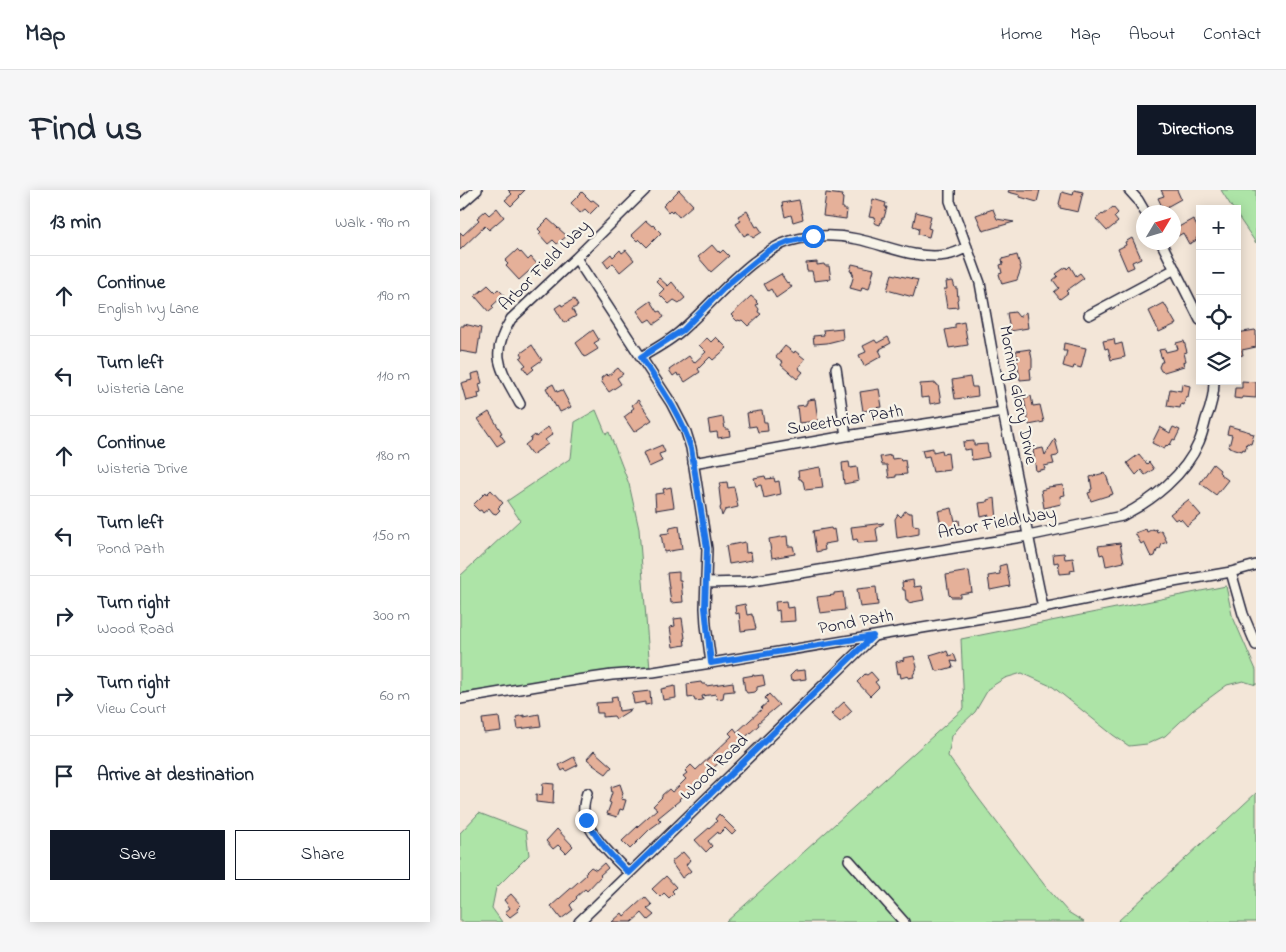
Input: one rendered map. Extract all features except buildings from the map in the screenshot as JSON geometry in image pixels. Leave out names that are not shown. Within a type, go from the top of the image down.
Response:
[{"type":"street","points":[[460,205],[477,190]]},
{"type":"street","name":"Arbor Field Way","points":[[520,404],[499,363],[499,350],[504,330],[511,318],[576,258],[644,190]]},
{"type":"street","name":"Morning Glory Drive","points":[[950,190],[950,200],[980,282],[1003,412],[1043,608]]},
{"type":"street","points":[[1129,190],[1140,205]]},
{"type":"street","points":[[641,357],[683,330],[728,284],[768,251],[788,242],[813,236],[838,236],[922,256],[945,256],[967,247]]},
{"type":"street","points":[[1165,250],[1196,312]]},
{"type":"street","points":[[576,258],[671,403],[686,432],[691,448],[707,548],[705,616],[711,663]]},
{"type":"street","points":[[1089,315],[1175,269]]},
{"type":"street","points":[[836,368],[846,436]]},
{"type":"street","name":"Arbor Field Way","points":[[706,583],[746,582],[1028,536],[1122,516],[1136,509],[1158,493],[1186,463],[1199,442],[1214,393],[1214,385]]},
{"type":"street","name":"Sweetbriar Path","points":[[693,463],[846,436],[1003,412]]},
{"type":"street","name":"Pond Path","points":[[460,699],[548,684],[612,675],[653,672],[711,663],[1043,608],[1231,572],[1256,565]]},
{"type":"street","points":[[1231,572],[1243,614],[1256,645]]},
{"type":"street","name":"Wood Road","points":[[579,922],[873,636]]},
{"type":"street","points":[[587,793],[583,809],[586,820],[608,853],[629,873]]},
{"type":"street","points":[[849,860],[904,922]]},
{"type":"green space","points":[[1221,190],[1256,190],[1256,243],[1241,221],[1241,205],[1230,205]]},
{"type":"green space","points":[[596,410],[606,434],[609,432],[629,484],[639,529],[650,670],[460,693],[460,576],[520,520],[507,501],[571,458],[575,422]]},
{"type":"green space","points":[[1226,586],[1232,615],[1256,670],[1256,685],[1243,681],[1227,685],[1193,710],[1165,736],[1147,744],[1129,746],[1053,687],[1022,673],[1005,678],[989,688],[975,712],[952,736],[948,756],[1046,887],[1068,912],[1084,922],[726,922],[964,708],[961,639]]},
{"type":"green space","points":[[1256,793],[1256,922],[1117,922]]},
{"type":"green space","points":[[479,813],[526,831],[529,855],[496,888],[492,908],[502,922],[460,922],[460,833]]},
{"type":"route","points":[[586,820],[608,853],[629,873],[873,636],[711,663],[705,608],[707,548],[691,448],[679,417],[641,357],[683,330],[728,284],[768,251],[788,242],[813,236]]}]
